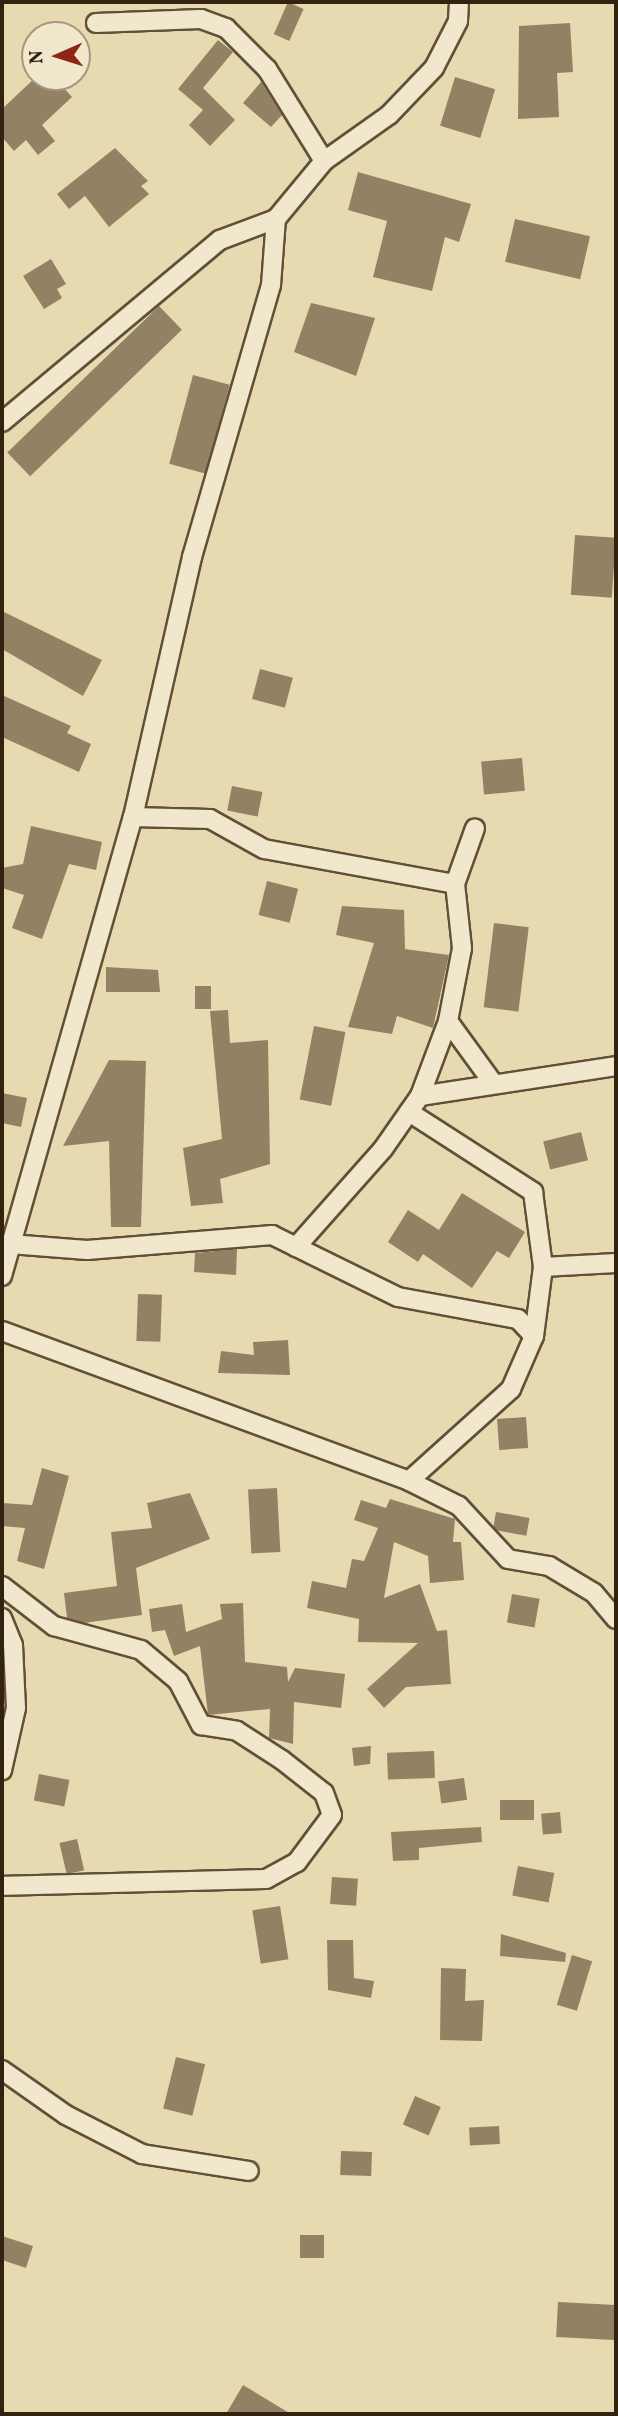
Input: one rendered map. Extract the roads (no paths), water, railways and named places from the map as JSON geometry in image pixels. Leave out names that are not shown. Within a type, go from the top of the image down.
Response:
[{"type":"street","points":[[2,422],[219,240],[276,219],[324,161],[389,115],[433,68],[458,21],[459,2]]},
{"type":"street","points":[[96,23],[201,19],[226,28],[267,69],[324,161]]},
{"type":"street","points":[[2,1276],[10,1244],[10,1210],[132,817],[192,557],[271,285],[276,219]]},
{"type":"street","points":[[132,817],[210,819],[264,849],[455,884]]},
{"type":"street","points":[[296,1247],[420,1096],[448,1021],[462,948],[455,884],[475,828]]},
{"type":"street","points":[[448,1021],[493,1083]]},
{"type":"street","points":[[420,1096],[616,1066]]},
{"type":"street","points":[[409,1112],[533,1192],[543,1267],[534,1336],[511,1389],[409,1481]]},
{"type":"street","points":[[10,1244],[87,1250],[251,1233],[296,1247],[398,1297],[518,1319],[534,1336]]},
{"type":"street","points":[[543,1267],[616,1263]]},
{"type":"street","points":[[2,1331],[409,1481],[459,1506],[508,1559],[549,1566],[594,1593],[616,1619]]},
{"type":"street","points":[[2,1586],[54,1626],[141,1650],[178,1681],[201,1725],[237,1731],[282,1760],[324,1793],[332,1815],[297,1861],[266,1879],[2,1886]]},
{"type":"street","points":[[2,1618],[13,1645],[16,1708],[2,1770]]},
{"type":"street","points":[[2,2070],[66,2115],[142,2154],[249,2171]]}]
